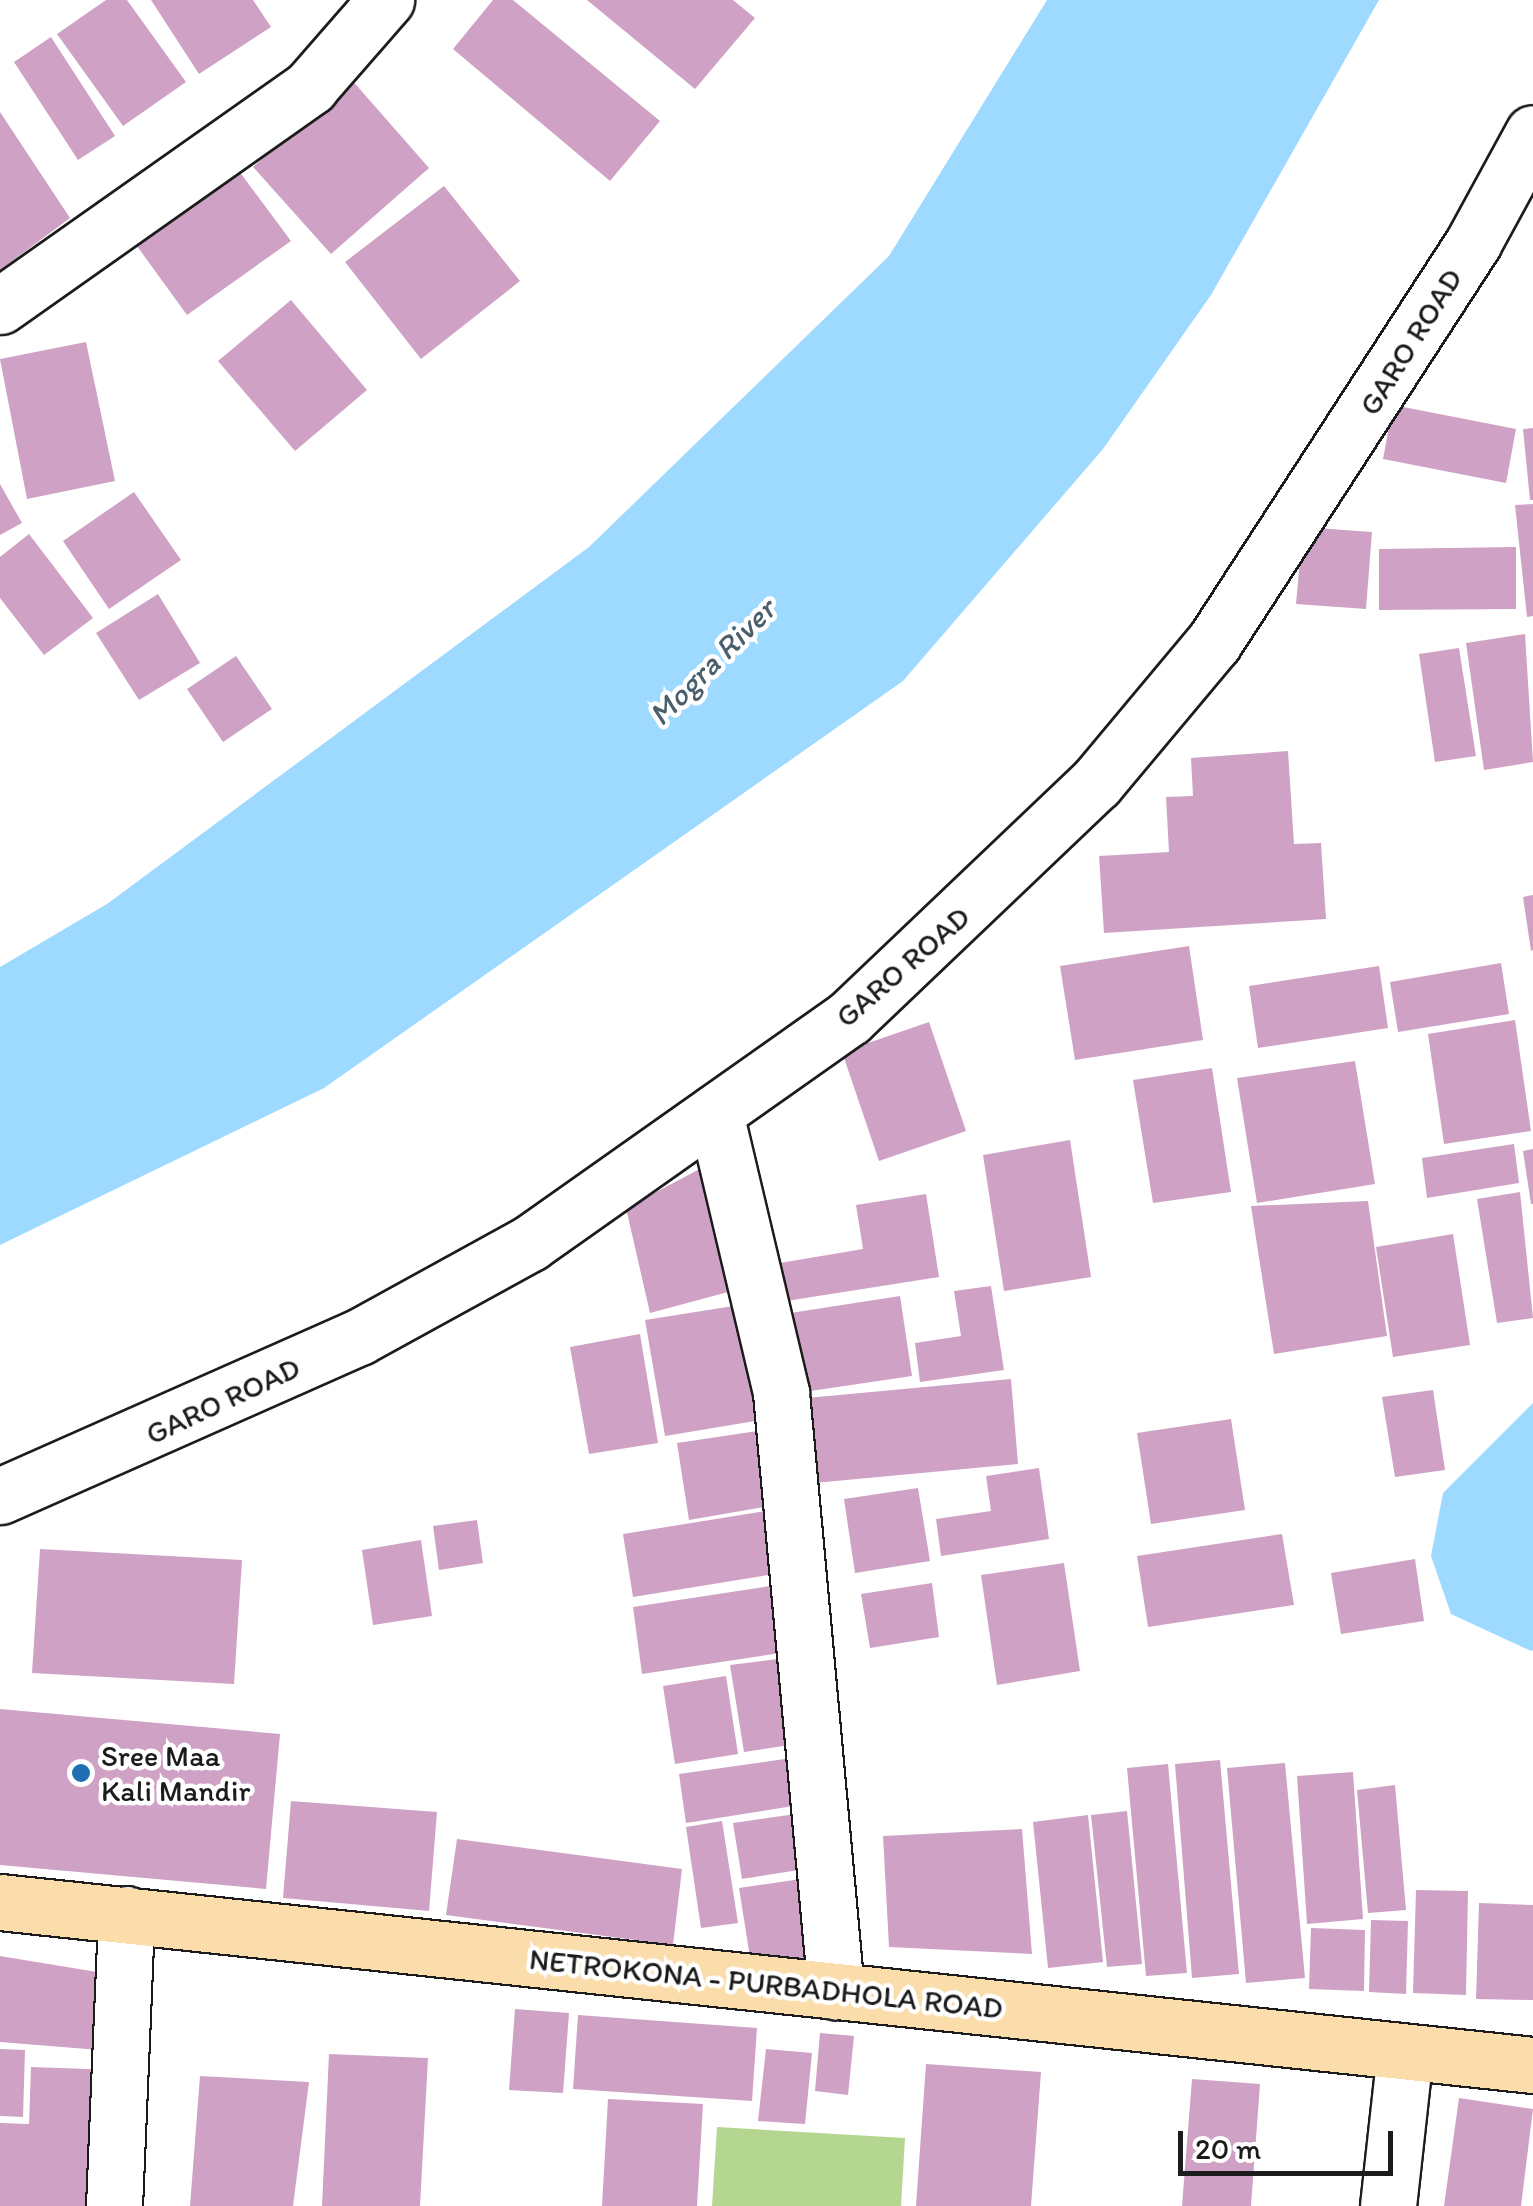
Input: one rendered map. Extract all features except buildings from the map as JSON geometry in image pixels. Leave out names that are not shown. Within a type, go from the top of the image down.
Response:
[{"type":"main road","name":"NETROKONA - PURBADHOLA ROAD","points":[[0,1902],[1533,2065]]},
{"type":"street","points":[[0,306],[310,87],[386,0]]},
{"type":"street","name":"GARO ROAD","points":[[0,1496],[359,1337],[530,1243],[848,1018],[1120,755],[1264,571],[1533,133]]},
{"type":"street","points":[[715,1113],[780,1393],[836,1991]]},
{"type":"street","points":[[114,2206],[126,1914]]},
{"type":"street","points":[[1388,2206],[1404,2052]]},
{"type":"green space","points":[[717,2127],[905,2138],[901,2206],[712,2206]]},
{"type":"water","name":"Mogra River","points":[[1047,0],[1379,0],[1211,295],[1103,449],[903,681],[324,1088],[0,1245],[0,967],[107,904],[589,547],[889,256]]},
{"type":"water","points":[[1533,1403],[1531,1651],[1451,1614],[1431,1556],[1443,1493]]},
{"type":"place","name":"Sree Maa Kali Mandir","points":[[81,1773]]}]
